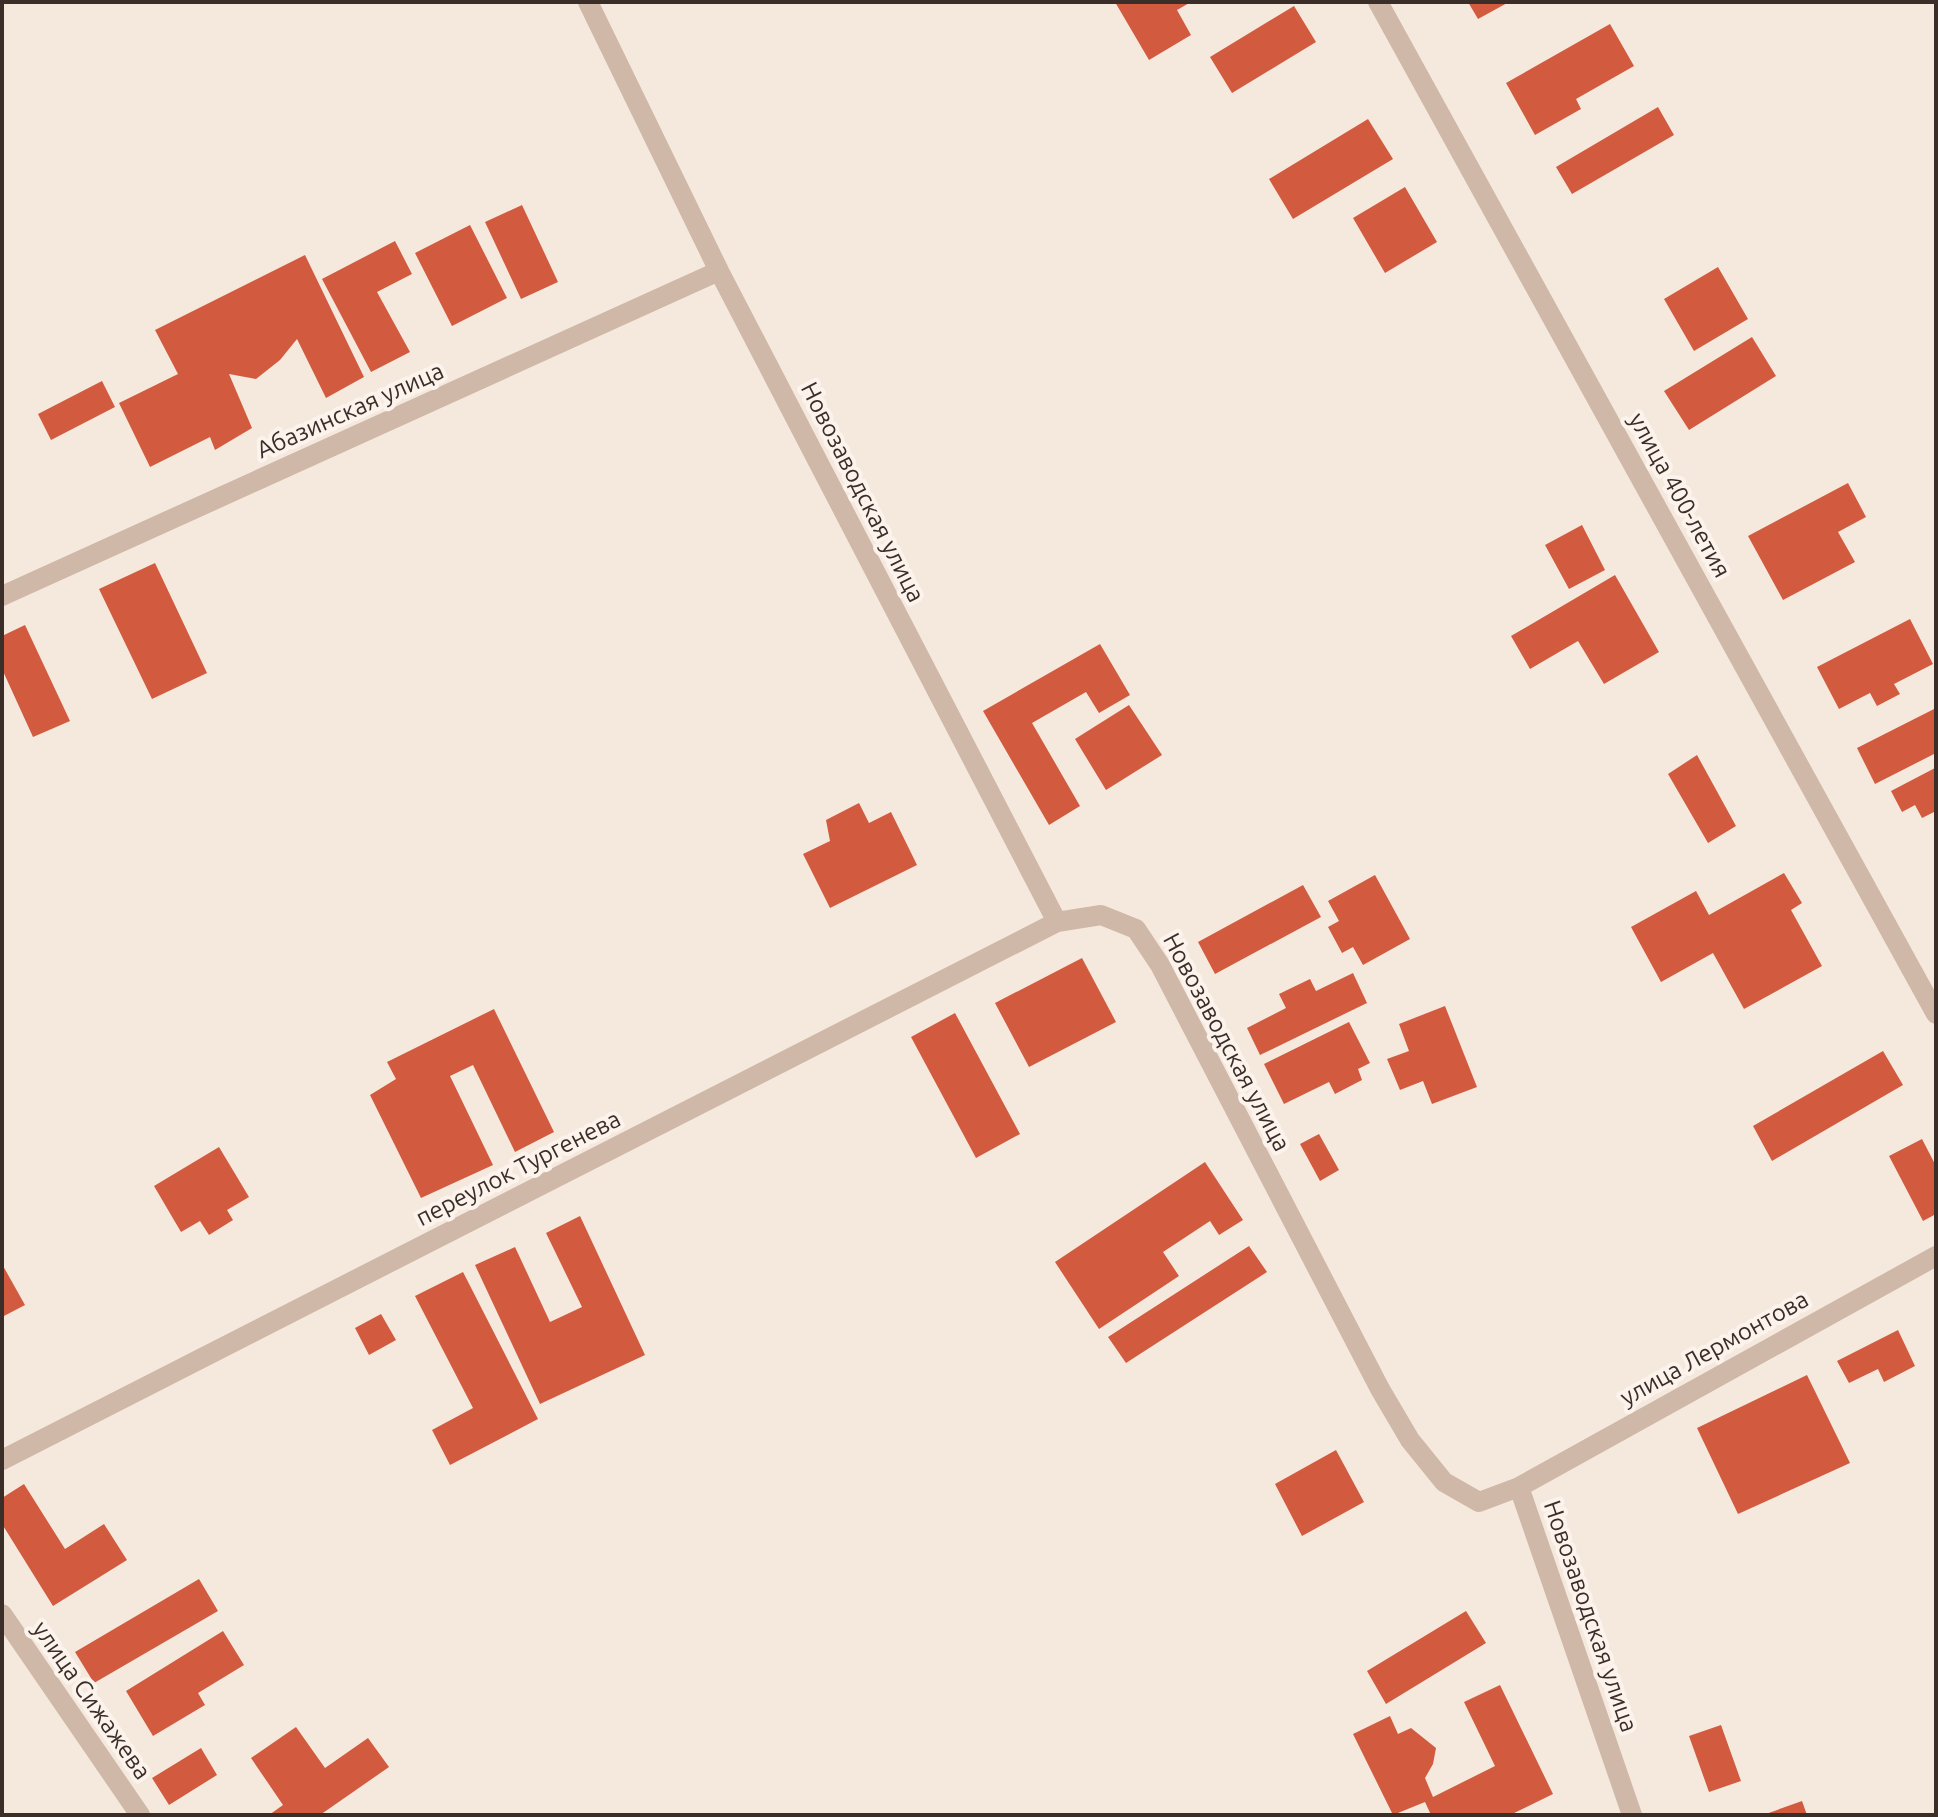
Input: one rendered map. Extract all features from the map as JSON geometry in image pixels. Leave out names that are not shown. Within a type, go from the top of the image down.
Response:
[{"type":"street","name":"Новозаводская улица","points":[[588,2],[719,271],[1057,922],[1101,915],[1136,929],[1160,965],[1380,1389],[1410,1440],[1444,1482],[1479,1502],[1519,1487],[1632,1815]]},
{"type":"street","name":"улица 400-летия","points":[[1378,2],[1936,1014]]},
{"type":"street","name":"Абазинская улица","points":[[2,596],[719,271]]},
{"type":"street","name":"переулок Тургенева","points":[[2,1460],[1057,922]]},
{"type":"street","name":"улица Лермонтова","points":[[1519,1487],[1936,1256]]},
{"type":"street","name":"улица Сижажева","points":[[2,1614],[140,1815]]},
{"type":"building","points":[[1115,2],[1191,2],[1177,10],[1191,35],[1149,60]]},
{"type":"building","points":[[1468,2],[1509,2],[1478,19]]},
{"type":"building","points":[[1294,6],[1316,42],[1232,93],[1210,57]]},
{"type":"building","points":[[1610,24],[1634,66],[1576,99],[1581,109],[1535,135],[1506,83]]},
{"type":"building","points":[[1658,107],[1674,135],[1572,194],[1556,167]]},
{"type":"building","points":[[1368,119],[1393,159],[1293,219],[1269,179]]},
{"type":"building","points":[[1405,187],[1437,242],[1385,273],[1353,218]]},
{"type":"building","points":[[522,205],[558,282],[521,299],[485,222]]},
{"type":"building","points":[[470,225],[507,298],[452,326],[415,253]]},
{"type":"building","points":[[395,241],[412,274],[377,292],[410,352],[371,372],[322,279]]},
{"type":"building","points":[[305,255],[364,377],[326,398],[297,339],[280,360],[256,379],[229,374],[252,428],[215,450],[210,437],[150,467],[119,403],[178,374],[155,330]]},
{"type":"building","points":[[1718,267],[1748,319],[1694,351],[1664,299]]},
{"type":"building","points":[[1752,337],[1776,376],[1689,430],[1664,391]]},
{"type":"building","points":[[102,381],[115,407],[51,440],[38,414]]},
{"type":"building","points":[[1848,483],[1866,517],[1838,532],[1855,562],[1783,600],[1748,536]]},
{"type":"building","points":[[1582,525],[1605,570],[1569,589],[1545,545]]},
{"type":"building","points":[[155,563],[207,673],[152,699],[99,589]]},
{"type":"building","points":[[1615,575],[1659,652],[1604,684],[1578,641],[1530,669],[1511,636]]},
{"type":"building","points":[[1910,619],[1933,664],[1894,684],[1900,694],[1877,706],[1870,693],[1839,709],[1817,667]]},
{"type":"building","points":[[25,625],[70,721],[33,737],[2,669],[2,636]]},
{"type":"building","points":[[1100,644],[1130,695],[1099,713],[1086,692],[1032,723],[1080,806],[1049,825],[983,711]]},
{"type":"building","points":[[1129,705],[1162,755],[1106,790],[1075,739]]},
{"type":"building","points":[[1936,708],[1936,753],[1875,784],[1857,748]]},
{"type":"building","points":[[1697,755],[1736,826],[1708,843],[1668,774]]},
{"type":"building","points":[[1935,768],[1936,811],[1922,818],[1915,805],[1902,812],[1891,791]]},
{"type":"building","points":[[859,803],[869,823],[891,812],[917,865],[830,908],[803,854],[830,841],[826,820]]},
{"type":"building","points":[[1784,873],[1802,903],[1791,910],[1822,966],[1744,1009],[1713,953],[1661,982],[1631,927],[1696,891],[1709,915]]},
{"type":"building","points":[[1375,875],[1410,939],[1363,965],[1353,947],[1342,953],[1328,927],[1339,921],[1328,901]]},
{"type":"building","points":[[1303,885],[1321,917],[1215,974],[1198,942]]},
{"type":"building","points":[[1082,958],[1116,1022],[1029,1067],[995,1003]]},
{"type":"building","points":[[1353,973],[1367,1003],[1260,1055],[1247,1028],[1286,1008],[1279,994],[1310,979],[1316,991]]},
{"type":"building","points":[[1445,1006],[1477,1087],[1432,1104],[1423,1081],[1400,1090],[1387,1059],[1409,1051],[1399,1024]]},
{"type":"building","points":[[494,1009],[554,1132],[515,1152],[473,1065],[450,1076],[493,1165],[421,1198],[370,1095],[396,1079],[387,1062]]},
{"type":"building","points":[[955,1013],[1020,1134],[976,1158],[911,1037]]},
{"type":"building","points":[[1349,1022],[1370,1063],[1358,1069],[1362,1080],[1335,1094],[1329,1082],[1284,1104],[1264,1064]]},
{"type":"building","points":[[1883,1051],[1903,1085],[1772,1161],[1753,1126]]},
{"type":"building","points":[[1319,1134],[1339,1170],[1320,1181],[1300,1144]]},
{"type":"building","points":[[1922,1139],[1936,1166],[1936,1214],[1923,1221],[1889,1156]]},
{"type":"building","points":[[219,1147],[249,1197],[227,1210],[233,1220],[209,1235],[200,1221],[181,1232],[154,1186]]},
{"type":"building","points":[[1205,1162],[1243,1220],[1219,1235],[1210,1221],[1163,1252],[1179,1276],[1099,1329],[1055,1262]]},
{"type":"building","points":[[580,1216],[645,1355],[540,1404],[475,1265],[515,1247],[550,1322],[582,1307],[546,1233]]},
{"type":"building","points":[[1249,1246],[1267,1272],[1126,1363],[1108,1337]]},
{"type":"building","points":[[2,1264],[25,1305],[2,1317]]},
{"type":"building","points":[[463,1272],[538,1419],[450,1465],[432,1430],[473,1408],[415,1296]]},
{"type":"building","points":[[381,1314],[396,1340],[369,1355],[355,1328]]},
{"type":"building","points":[[1898,1330],[1915,1366],[1884,1382],[1878,1369],[1849,1383],[1837,1361]]},
{"type":"building","points":[[1807,1375],[1850,1463],[1738,1514],[1697,1428]]},
{"type":"building","points":[[1336,1450],[1364,1502],[1302,1536],[1275,1484]]},
{"type":"building","points":[[24,1484],[65,1549],[104,1524],[127,1560],[53,1606],[2,1524],[2,1498]]},
{"type":"building","points":[[199,1579],[218,1611],[94,1683],[75,1652]]},
{"type":"building","points":[[1466,1611],[1486,1643],[1386,1704],[1367,1671]]},
{"type":"building","points":[[223,1631],[244,1665],[198,1693],[205,1705],[153,1736],[126,1691]]},
{"type":"building","points":[[1500,1685],[1553,1794],[1510,1815],[1431,1815],[1425,1802],[1393,1815],[1353,1734],[1390,1716],[1398,1734],[1411,1728],[1436,1748],[1433,1764],[1425,1778],[1433,1797],[1495,1766],[1464,1702]]},
{"type":"building","points":[[1721,1725],[1741,1781],[1709,1792],[1689,1736]]},
{"type":"building","points":[[296,1727],[325,1768],[368,1738],[389,1767],[320,1815],[269,1815],[283,1805],[251,1758]]},
{"type":"building","points":[[201,1748],[217,1775],[169,1805],[152,1778]]},
{"type":"building","points":[[1802,1801],[1807,1815],[1763,1815]]}]
